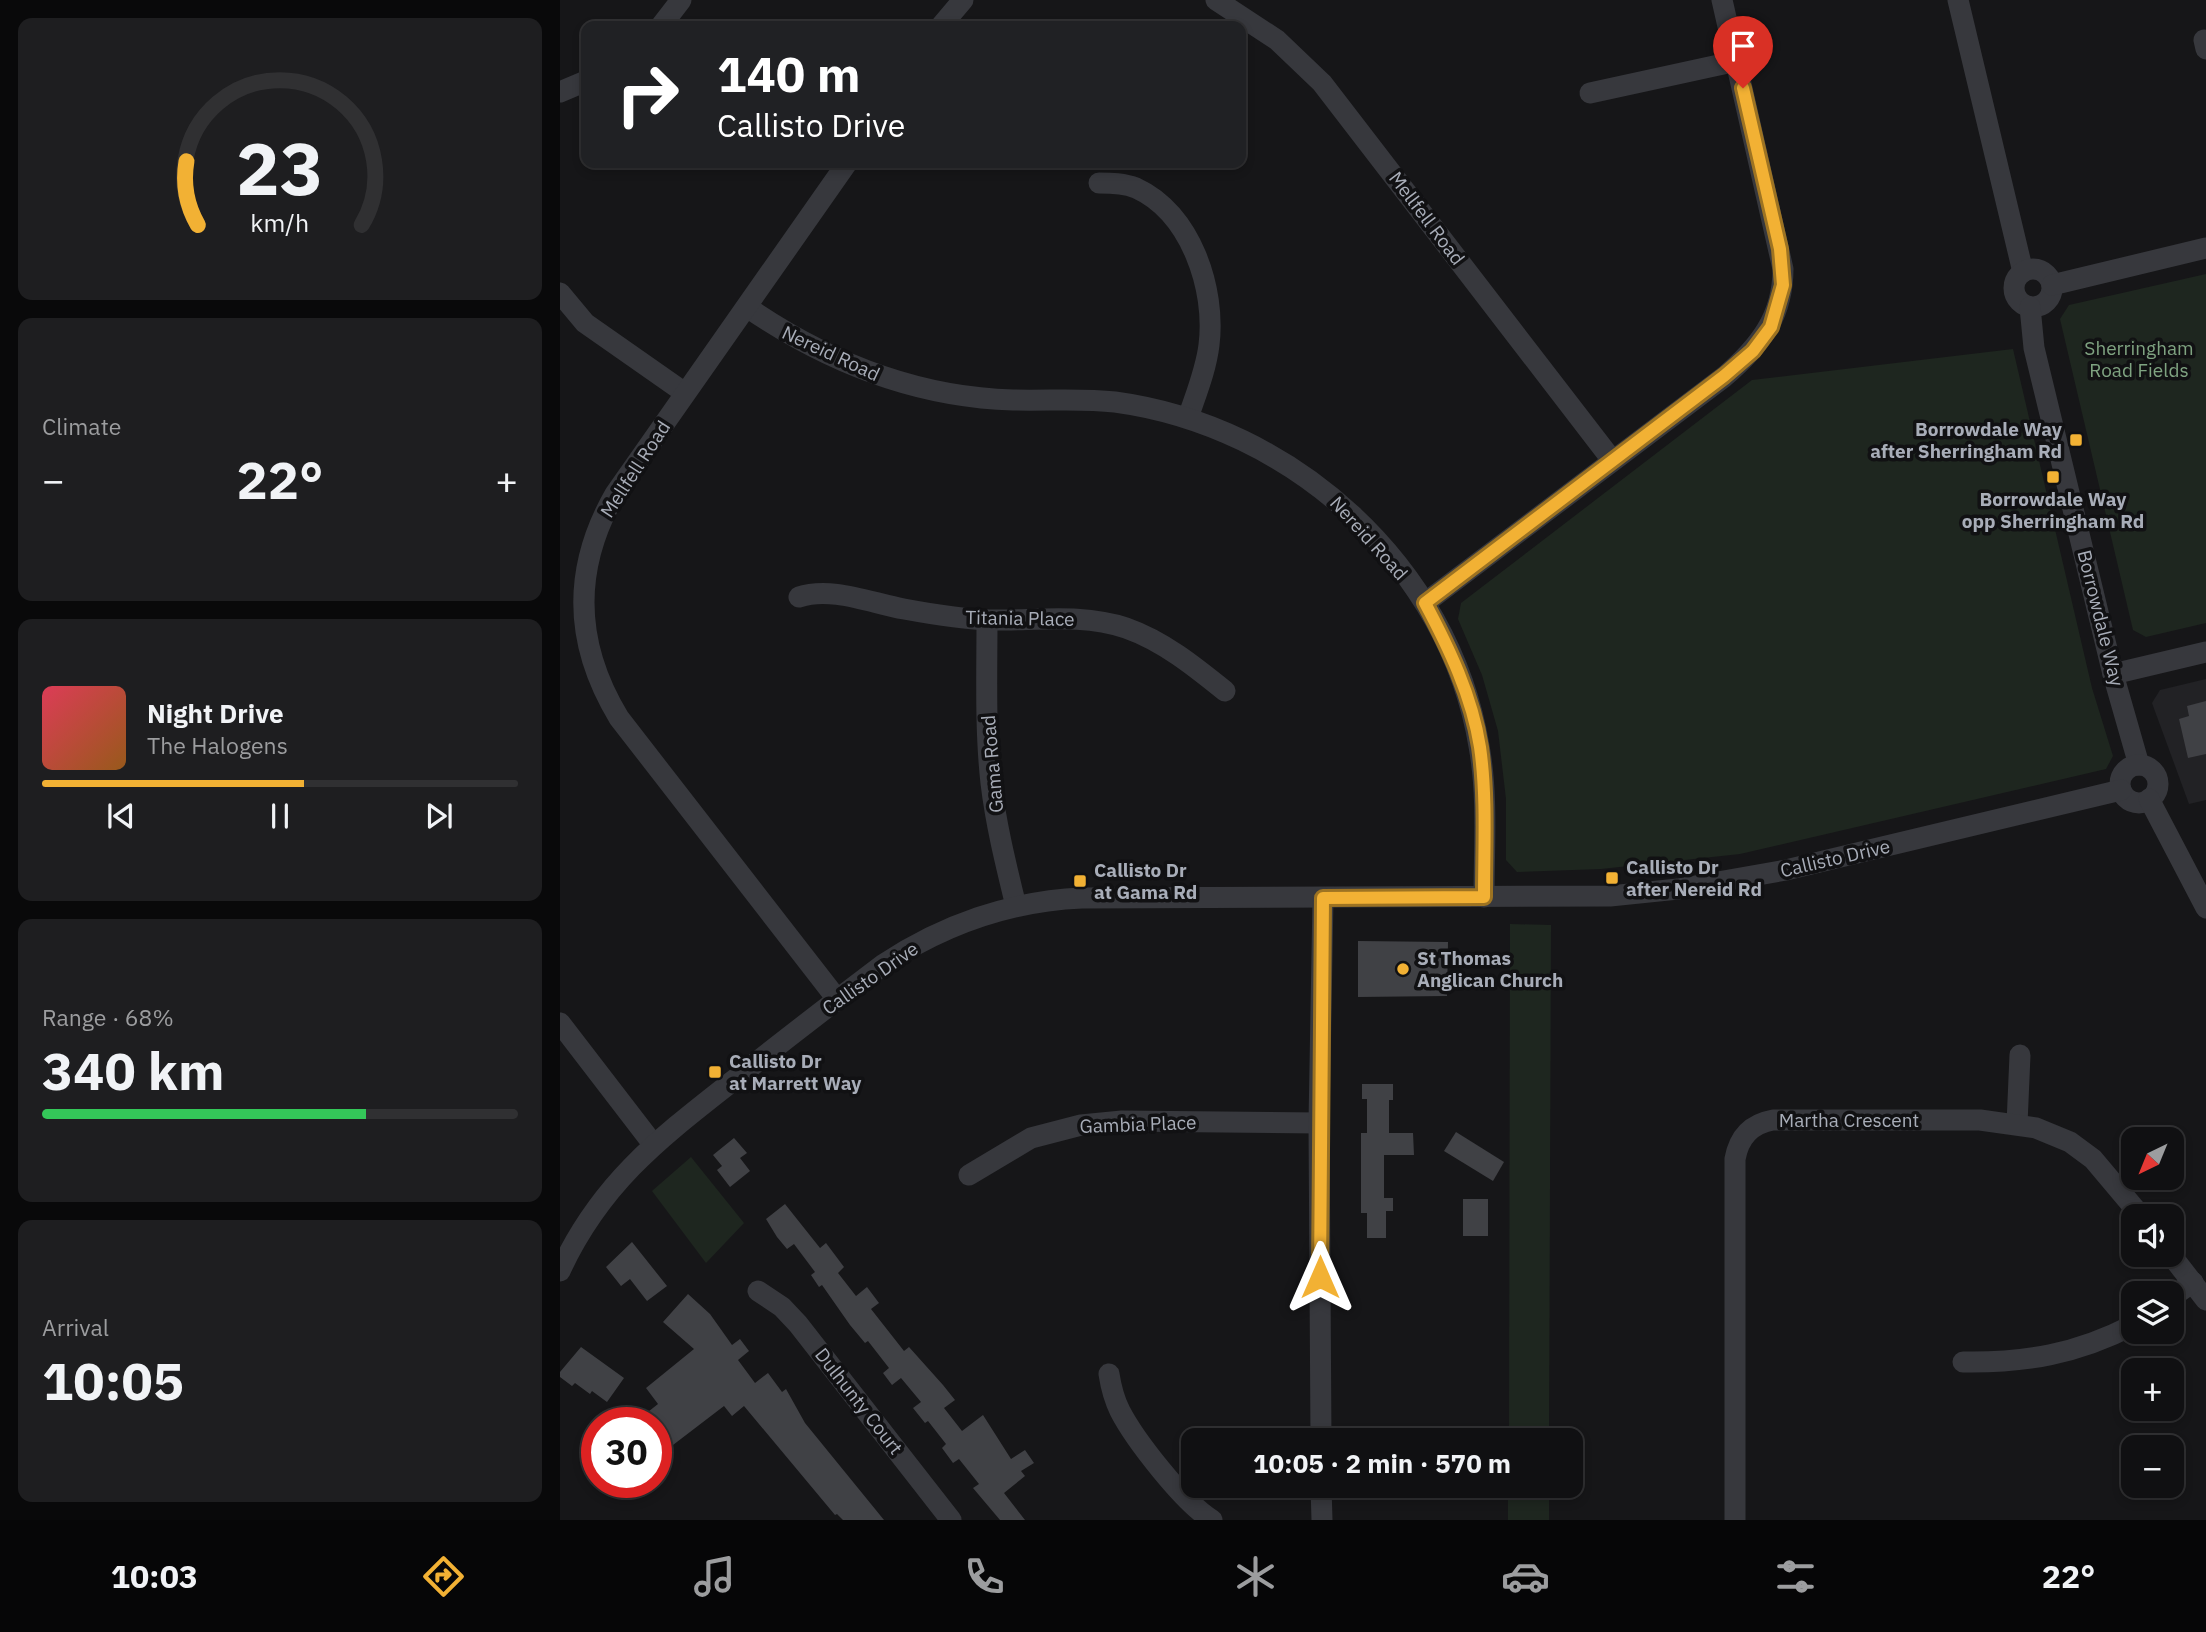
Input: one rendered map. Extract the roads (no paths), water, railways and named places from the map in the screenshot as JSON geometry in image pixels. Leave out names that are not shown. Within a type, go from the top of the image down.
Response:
[{"type":"street","points":[[665,21],[681,0]]},
{"type":"street","points":[[946,21],[963,0]]},
{"type":"street","name":"Mellfell Road","points":[[1216,0],[1277,40],[1322,83],[1612,460]]},
{"type":"street","points":[[1425,603],[1741,362],[1763,338],[1776,314],[1783,269],[1723,0]]},
{"type":"street","name":"Borrowdale Way","points":[[1958,0],[2023,272],[2016,280],[2014,292],[2020,302],[2030,307],[2034,348],[2113,674],[2139,765],[2150,769],[2157,778],[2157,790],[2150,799],[2200,881],[2206,908]]},
{"type":"street","points":[[1590,93],[1737,61]]},
{"type":"street","points":[[560,92],[581,83]]},
{"type":"street","name":"Mellfell Road","points":[[837,999],[619,718],[600,682],[588,649],[584,598],[593,540],[615,494],[844,168]]},
{"type":"street","points":[[1099,183],[1135,188],[1160,204],[1181,230],[1198,263],[1208,299],[1210,336],[1204,370],[1188,418]]},
{"type":"street","points":[[2052,285],[2206,248]]},
{"type":"street","points":[[2023,272],[2041,271],[2052,285]]},
{"type":"street","points":[[2030,307],[2047,302],[2052,285]]},
{"type":"street","points":[[560,293],[576,315],[685,393]]},
{"type":"street","name":"Nereid Road","points":[[747,307],[810,346],[851,366],[935,392],[1014,400],[1114,402],[1188,418],[1265,450],[1329,493],[1380,543],[1425,603],[1457,669],[1479,746],[1484,783],[1484,897]]},
{"type":"street","name":"Titania Place","points":[[799,597],[823,594],[904,609],[987,620],[1076,619],[1125,628],[1171,650],[1225,691]]},
{"type":"street","name":"Gama Road","points":[[987,620],[990,769],[1000,839],[1016,906]]},
{"type":"street","points":[[2113,674],[2206,652]]},
{"type":"street","points":[[2139,765],[2123,773],[2121,790],[2133,802],[2150,799]]},
{"type":"street","name":"Callisto Drive","points":[[560,1271],[601,1201],[627,1169],[653,1144],[884,964],[924,940],[1016,906],[1050,899],[1082,898],[1610,896],[1726,882],[2121,790]]},
{"type":"street","points":[[1321,1428],[1319,1124],[1323,898]]},
{"type":"street","points":[[560,1023],[653,1144]]},
{"type":"street","points":[[2017,1124],[2020,1055]]},
{"type":"street","name":"Martha Crescent","points":[[1735,1520],[1735,1159],[1744,1135],[1759,1123],[1773,1120],[1980,1120],[2045,1130],[2081,1150],[2104,1170],[2131,1204]]},
{"type":"street","name":"Gambia Place","points":[[969,1175],[1031,1138],[1081,1125],[1122,1121],[1319,1124]]},
{"type":"street","points":[[2181,1267],[2206,1300]]},
{"type":"street","points":[[2184,1288],[2193,1282]]},
{"type":"street","name":"Dulhunty Court","points":[[758,1291],[782,1307],[798,1324],[951,1520]]},
{"type":"street","points":[[1963,1362],[2028,1361],[2052,1357],[2105,1340],[2121,1331]]},
{"type":"street","points":[[1109,1374],[1115,1401],[1130,1429],[1184,1496],[1212,1520]]},
{"type":"street","points":[[1321,1498],[1322,1520]]},
{"type":"place","name":"Borrowdale Way after Sherringham Rd","points":[[2076,440]]},
{"type":"place","name":"Borrowdale Way opp Sherringham Rd","points":[[2053,477]]},
{"type":"place","name":"Callisto Dr after Nereid Rd","points":[[1612,878]]},
{"type":"place","name":"Callisto Dr at Gama Rd","points":[[1080,881]]},
{"type":"place","name":"St Thomas Anglican Church","points":[[1403,969]]},
{"type":"place","name":"Callisto Dr at Marrett Way","points":[[715,1072]]},
{"type":"park label","name":"Sherringham Road Fields","points":[[2139,359]]}]
